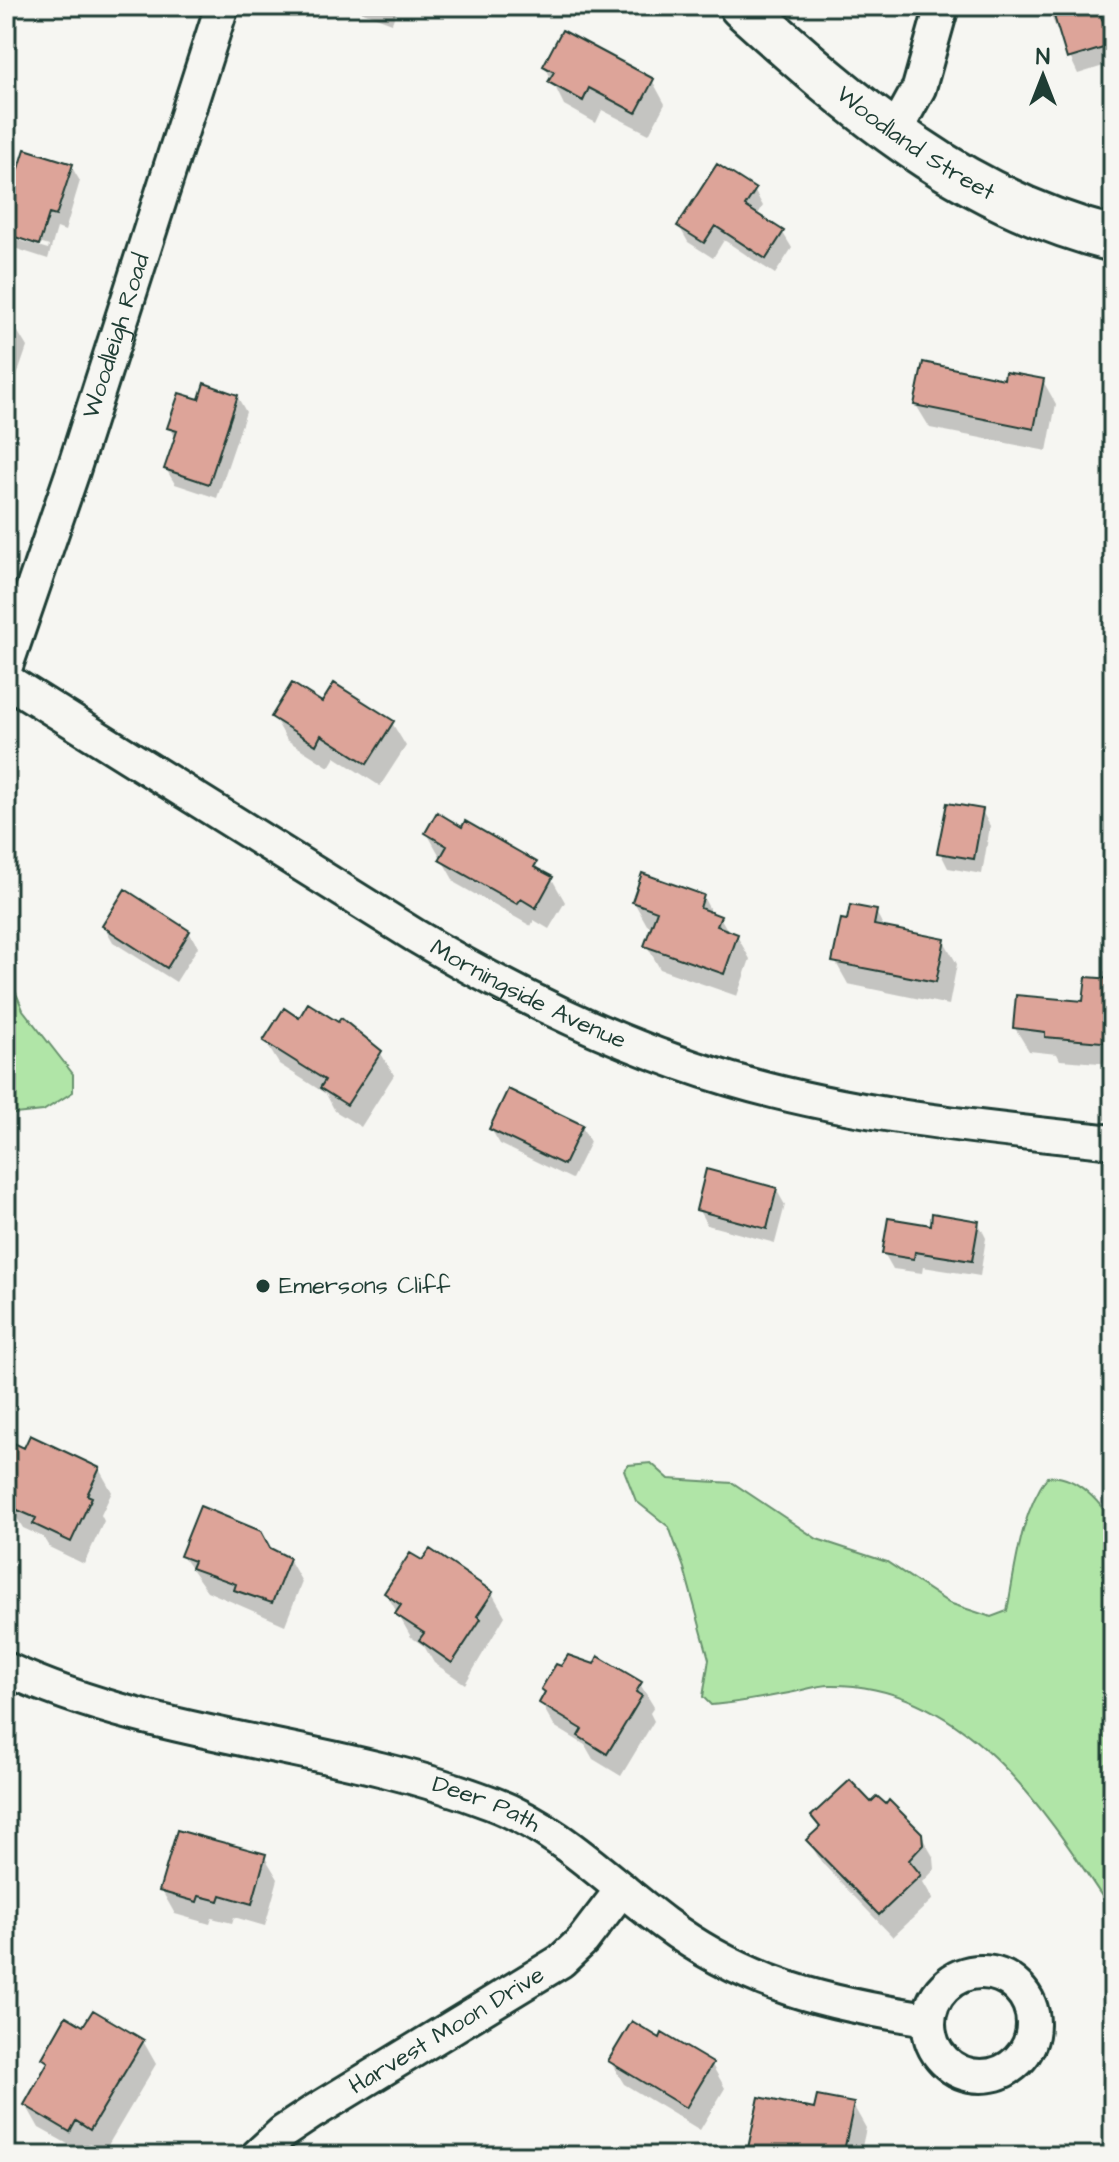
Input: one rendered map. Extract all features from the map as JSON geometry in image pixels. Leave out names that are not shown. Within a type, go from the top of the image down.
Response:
[{"type":"street","name":"Woodleigh Road","points":[[6,666],[222,6]]},
{"type":"street","name":"Woodland Street","points":[[742,6],[844,97],[893,135],[979,189],[1020,209],[1113,239]]},
{"type":"street","points":[[893,135],[919,88],[942,6]]},
{"type":"street","name":"Morningside Avenue","points":[[6,680],[414,935],[489,979],[601,1032],[729,1079],[834,1105],[1113,1142]]},
{"type":"street","name":"Deer Path","points":[[6,1669],[123,1712],[404,1777],[492,1803],[570,1847],[702,1949],[740,1971],[820,2000],[928,2019]]},
{"type":"street","name":"Harvest Moon Drive","points":[[257,2156],[283,2132],[313,2112],[561,1961],[583,1940],[622,1889]]},
{"type":"green space","points":[[6,969],[23,1010],[73,1074],[73,1092],[43,1111],[6,1115]]},
{"type":"green space","points":[[651,1463],[669,1479],[733,1483],[817,1539],[887,1562],[949,1603],[991,1617],[1007,1611],[1025,1524],[1047,1477],[1068,1480],[1088,1492],[1104,1510],[1113,1530],[1113,1913],[1060,1835],[998,1761],[963,1730],[923,1706],[879,1690],[831,1685],[711,1705],[703,1697],[709,1659],[684,1568],[669,1527],[636,1501],[624,1470],[628,1465]]},
{"type":"building","points":[[1051,6],[1098,6],[1110,46],[1067,59]]},
{"type":"building","points":[[562,30],[654,79],[636,113],[589,88],[583,101],[548,82],[554,72],[543,66]]},
{"type":"building","points":[[25,149],[73,164],[56,216],[49,214],[39,245],[6,234],[6,211]]},
{"type":"building","points":[[717,164],[756,189],[745,206],[784,231],[766,259],[715,226],[704,243],[677,226]]},
{"type":"building","points":[[923,362],[1004,379],[1005,372],[1044,379],[1034,429],[914,405]]},
{"type":"building","points":[[204,383],[238,395],[209,484],[164,469],[177,431],[167,428],[179,393],[199,399]]},
{"type":"building","points":[[292,683],[322,702],[334,683],[394,721],[367,764],[321,735],[316,745],[271,717]]},
{"type":"building","points":[[947,803],[983,809],[974,859],[937,853]]},
{"type":"building","points":[[437,812],[462,827],[465,821],[537,862],[534,867],[553,877],[536,908],[521,899],[517,904],[439,860],[447,846],[425,833]]},
{"type":"building","points":[[642,873],[704,895],[700,908],[721,916],[717,926],[738,934],[724,974],[644,946],[657,911],[632,902]]},
{"type":"building","points":[[125,889],[190,931],[167,968],[102,926]]},
{"type":"building","points":[[850,905],[877,910],[874,925],[945,939],[936,982],[832,962],[841,919],[847,920]]},
{"type":"building","points":[[1086,977],[1113,979],[1113,1043],[1045,1037],[1045,1032],[1013,1028],[1016,995],[1083,1001]]},
{"type":"building","points":[[308,1003],[338,1022],[341,1018],[382,1051],[347,1105],[320,1088],[325,1080],[263,1041],[284,1008],[299,1018]]},
{"type":"building","points":[[508,1089],[583,1125],[564,1165],[489,1129]]},
{"type":"building","points":[[706,1169],[777,1188],[767,1229],[696,1210]]},
{"type":"building","points":[[932,1213],[979,1221],[972,1261],[915,1252],[914,1259],[882,1254],[888,1218],[931,1225]]},
{"type":"building","points":[[30,1435],[100,1468],[87,1495],[92,1497],[71,1542],[33,1524],[36,1518],[6,1505],[6,1439],[24,1448]]},
{"type":"building","points":[[200,1506],[261,1531],[270,1548],[290,1558],[272,1603],[234,1590],[236,1584],[191,1568],[194,1561],[180,1556]]},
{"type":"building","points":[[430,1549],[493,1592],[477,1616],[481,1619],[452,1663],[419,1640],[424,1633],[395,1614],[401,1605],[384,1593],[410,1553],[422,1560]]},
{"type":"building","points":[[568,1655],[594,1664],[598,1656],[642,1682],[636,1692],[642,1696],[607,1754],[578,1736],[582,1729],[539,1703],[545,1692],[541,1689],[556,1664],[561,1666]]},
{"type":"building","points":[[850,1780],[871,1802],[877,1796],[886,1804],[889,1800],[922,1833],[923,1845],[909,1860],[921,1875],[879,1915],[806,1840],[820,1827],[811,1816]]},
{"type":"building","points":[[177,1830],[266,1854],[252,1904],[221,1895],[219,1901],[199,1896],[197,1902],[159,1891]]},
{"type":"building","points":[[93,2010],[144,2040],[90,2130],[76,2121],[70,2132],[24,2105],[48,2062],[42,2058],[66,2016],[83,2026]]},
{"type":"building","points":[[632,2021],[660,2038],[662,2033],[713,2063],[686,2108],[608,2061]]},
{"type":"building","points":[[817,2096],[854,2103],[843,2156],[766,2156],[767,2152],[748,2148],[759,2097],[814,2109]]},
{"type":"place","name":"Emersons Cliff","points":[[263,1286]]}]
